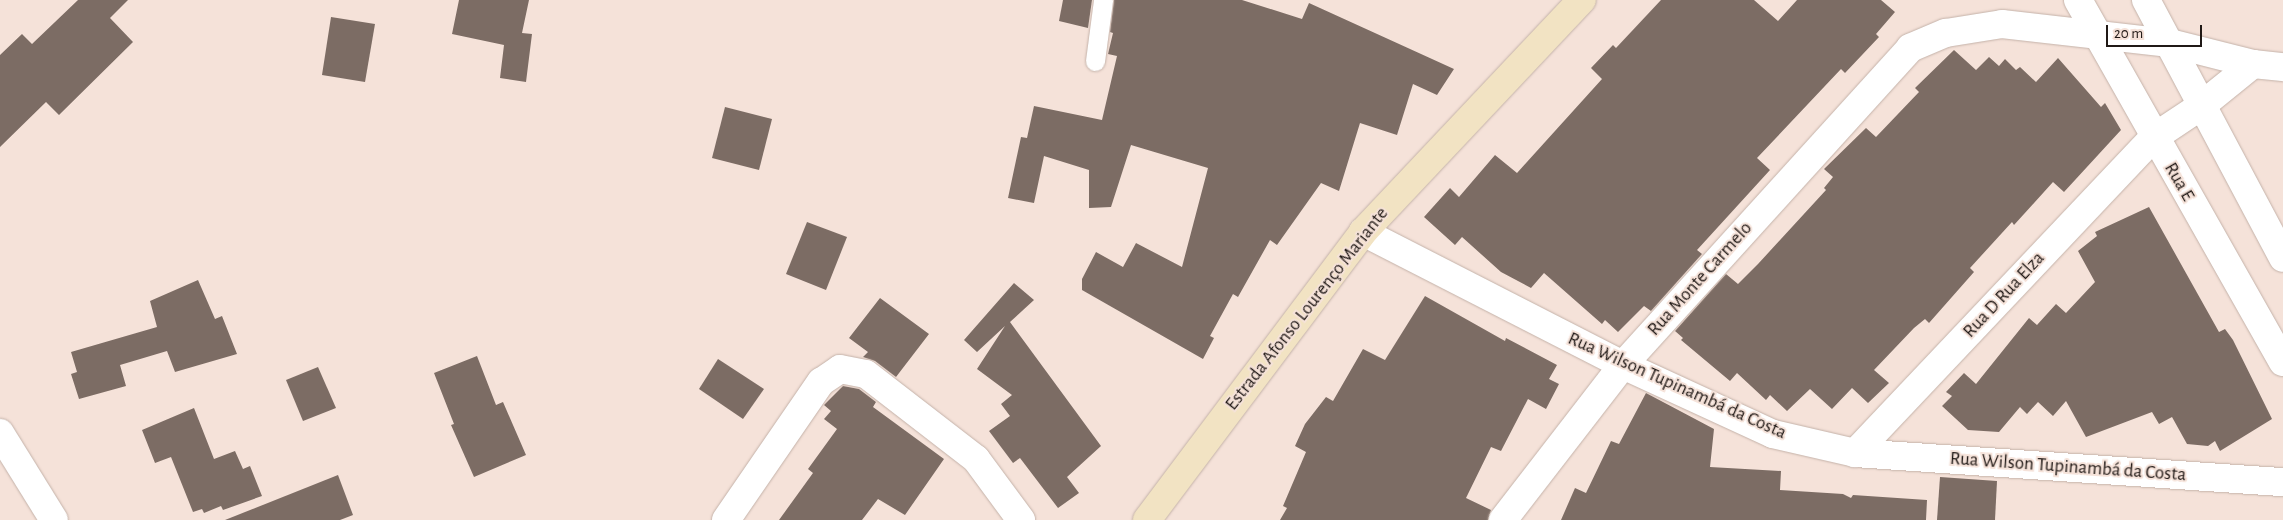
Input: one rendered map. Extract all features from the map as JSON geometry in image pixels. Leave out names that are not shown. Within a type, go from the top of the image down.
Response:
[{"type":"main road","name":"Estrada Afonso Lourenço Mariante","points":[[1147,520],[1363,232],[1582,0]]},
{"type":"street","name":"Rua E","points":[[2078,0],[2153,138],[2283,362]]},
{"type":"street","points":[[2146,0],[2283,258]]},
{"type":"street","name":"Rua Monte Carmelo","points":[[1503,520],[1623,365],[1910,48],[1946,33],[2002,24],[2096,33]]},
{"type":"street","points":[[2096,33],[2170,43],[2253,64],[2283,67]]},
{"type":"street","name":"Rua D Rua Elza","points":[[1855,453],[2153,138],[2201,106],[2253,64]]},
{"type":"street","name":"Rua Wilson Tupinambá da Costa","points":[[1363,232],[1623,365],[1773,434],[1855,453],[2283,482]]},
{"type":"street","points":[[726,520],[821,382],[840,369],[866,374],[976,459],[1021,520]]},
{"type":"street","points":[[0,433],[54,520]]},
{"type":"lane","points":[[1095,61],[1103,0]]},
{"type":"building","points":[[78,0],[128,0],[110,18],[133,42],[59,115],[46,102],[0,147],[0,55],[22,34],[32,44]]},
{"type":"building","points":[[459,0],[529,0],[522,33],[532,34],[526,82],[500,78],[504,45],[452,34]]},
{"type":"building","points":[[1063,0],[1092,0],[1088,28],[1059,21]]},
{"type":"building","points":[[1114,0],[1242,0],[1302,19],[1309,3],[1454,69],[1437,95],[1413,84],[1397,135],[1360,123],[1339,191],[1321,183],[1277,245],[1270,240],[1238,297],[1233,294],[1210,336],[1214,338],[1203,359],[1082,290],[1082,279],[1096,252],[1123,267],[1136,243],[1182,267],[1208,168],[1131,145],[1111,207],[1089,208],[1089,170],[1044,156],[1034,203],[1008,198],[1021,137],[1027,138],[1034,106],[1102,120],[1117,56],[1108,54],[1113,33],[1110,32]]},
{"type":"building","points":[[1661,0],[1754,0],[1778,21],[1797,0],[1881,0],[1895,12],[1876,34],[1879,37],[1845,73],[1841,69],[1757,158],[1770,170],[1697,250],[1702,254],[1651,311],[1644,306],[1618,332],[1605,320],[1602,324],[1544,273],[1531,288],[1501,272],[1462,237],[1455,245],[1424,217],[1450,188],[1459,197],[1495,155],[1517,173],[1602,79],[1591,68],[1613,45],[1616,48]]},
{"type":"building","points":[[331,17],[375,24],[365,82],[322,75]]},
{"type":"building","points":[[1954,50],[1976,70],[1989,57],[1999,66],[2005,59],[2016,70],[2020,67],[2036,82],[2058,58],[2101,107],[2105,103],[2121,130],[2064,192],[2053,182],[2014,225],[2012,222],[1970,268],[1974,272],[1929,323],[1925,319],[1914,328],[1874,370],[1889,383],[1868,403],[1852,388],[1832,409],[1810,389],[1787,411],[1770,395],[1766,400],[1737,373],[1730,381],[1681,340],[1683,338],[1675,331],[1726,274],[1738,284],[1758,264],[1826,190],[1824,188],[1833,177],[1824,169],[1866,128],[1876,137],[1919,92],[1915,88]]},
{"type":"building","points":[[725,107],[772,119],[759,170],[712,158]]},
{"type":"building","points":[[2149,207],[2219,332],[2225,329],[2233,340],[2272,419],[2220,451],[2215,441],[2208,446],[2187,444],[2172,417],[2159,424],[2152,412],[2086,437],[2066,401],[2053,416],[2038,402],[2027,414],[2020,407],[1999,432],[1968,430],[1942,406],[1952,396],[1946,392],[1964,373],[1976,384],[2029,318],[2037,325],[2056,304],[2066,313],[2095,282],[2078,251],[2097,236],[2095,232]]},
{"type":"building","points":[[807,222],[847,237],[826,290],[786,274]]},
{"type":"building","points":[[198,280],[215,319],[222,316],[237,354],[175,372],[167,351],[120,365],[126,386],[79,399],[71,374],[77,372],[71,352],[157,327],[150,301]]},
{"type":"building","points":[[1014,283],[1034,300],[1010,322],[1101,446],[1067,477],[1079,493],[1058,508],[1020,458],[1013,463],[989,431],[1010,416],[1001,404],[1012,395],[977,369],[1005,326],[977,352],[964,340]]},
{"type":"building","points":[[1425,296],[1505,341],[1506,338],[1557,365],[1549,379],[1559,384],[1546,409],[1528,399],[1501,451],[1491,447],[1466,498],[1491,510],[1488,520],[1280,520],[1287,508],[1283,506],[1306,452],[1295,446],[1305,424],[1326,397],[1333,401],[1363,349],[1385,360]]},
{"type":"building","points":[[880,298],[929,334],[896,377],[875,361],[863,357],[868,352],[849,338]]},
{"type":"building","points":[[477,356],[496,405],[503,402],[526,455],[474,477],[451,425],[454,424],[434,373]]},
{"type":"building","points":[[718,359],[764,389],[743,419],[699,389]]},
{"type":"building","points":[[318,367],[336,408],[303,421],[286,380]]},
{"type":"building","points":[[843,386],[859,389],[876,402],[873,407],[944,459],[905,515],[878,499],[862,520],[779,520],[813,473],[808,469],[837,429],[824,419],[831,411],[824,405]]},
{"type":"building","points":[[1646,393],[1714,429],[1710,467],[1781,471],[1780,490],[1843,494],[1851,498],[1853,495],[1927,500],[1926,520],[1561,520],[1575,488],[1586,493],[1611,441],[1619,444]]},
{"type":"building","points":[[194,408],[214,459],[235,451],[243,469],[250,466],[262,496],[223,510],[221,506],[204,513],[202,509],[193,512],[171,457],[155,463],[142,430]]},
{"type":"building","points":[[338,475],[353,515],[340,520],[225,520]]},
{"type":"building","points":[[1940,477],[1997,481],[1995,520],[1937,520]]}]
